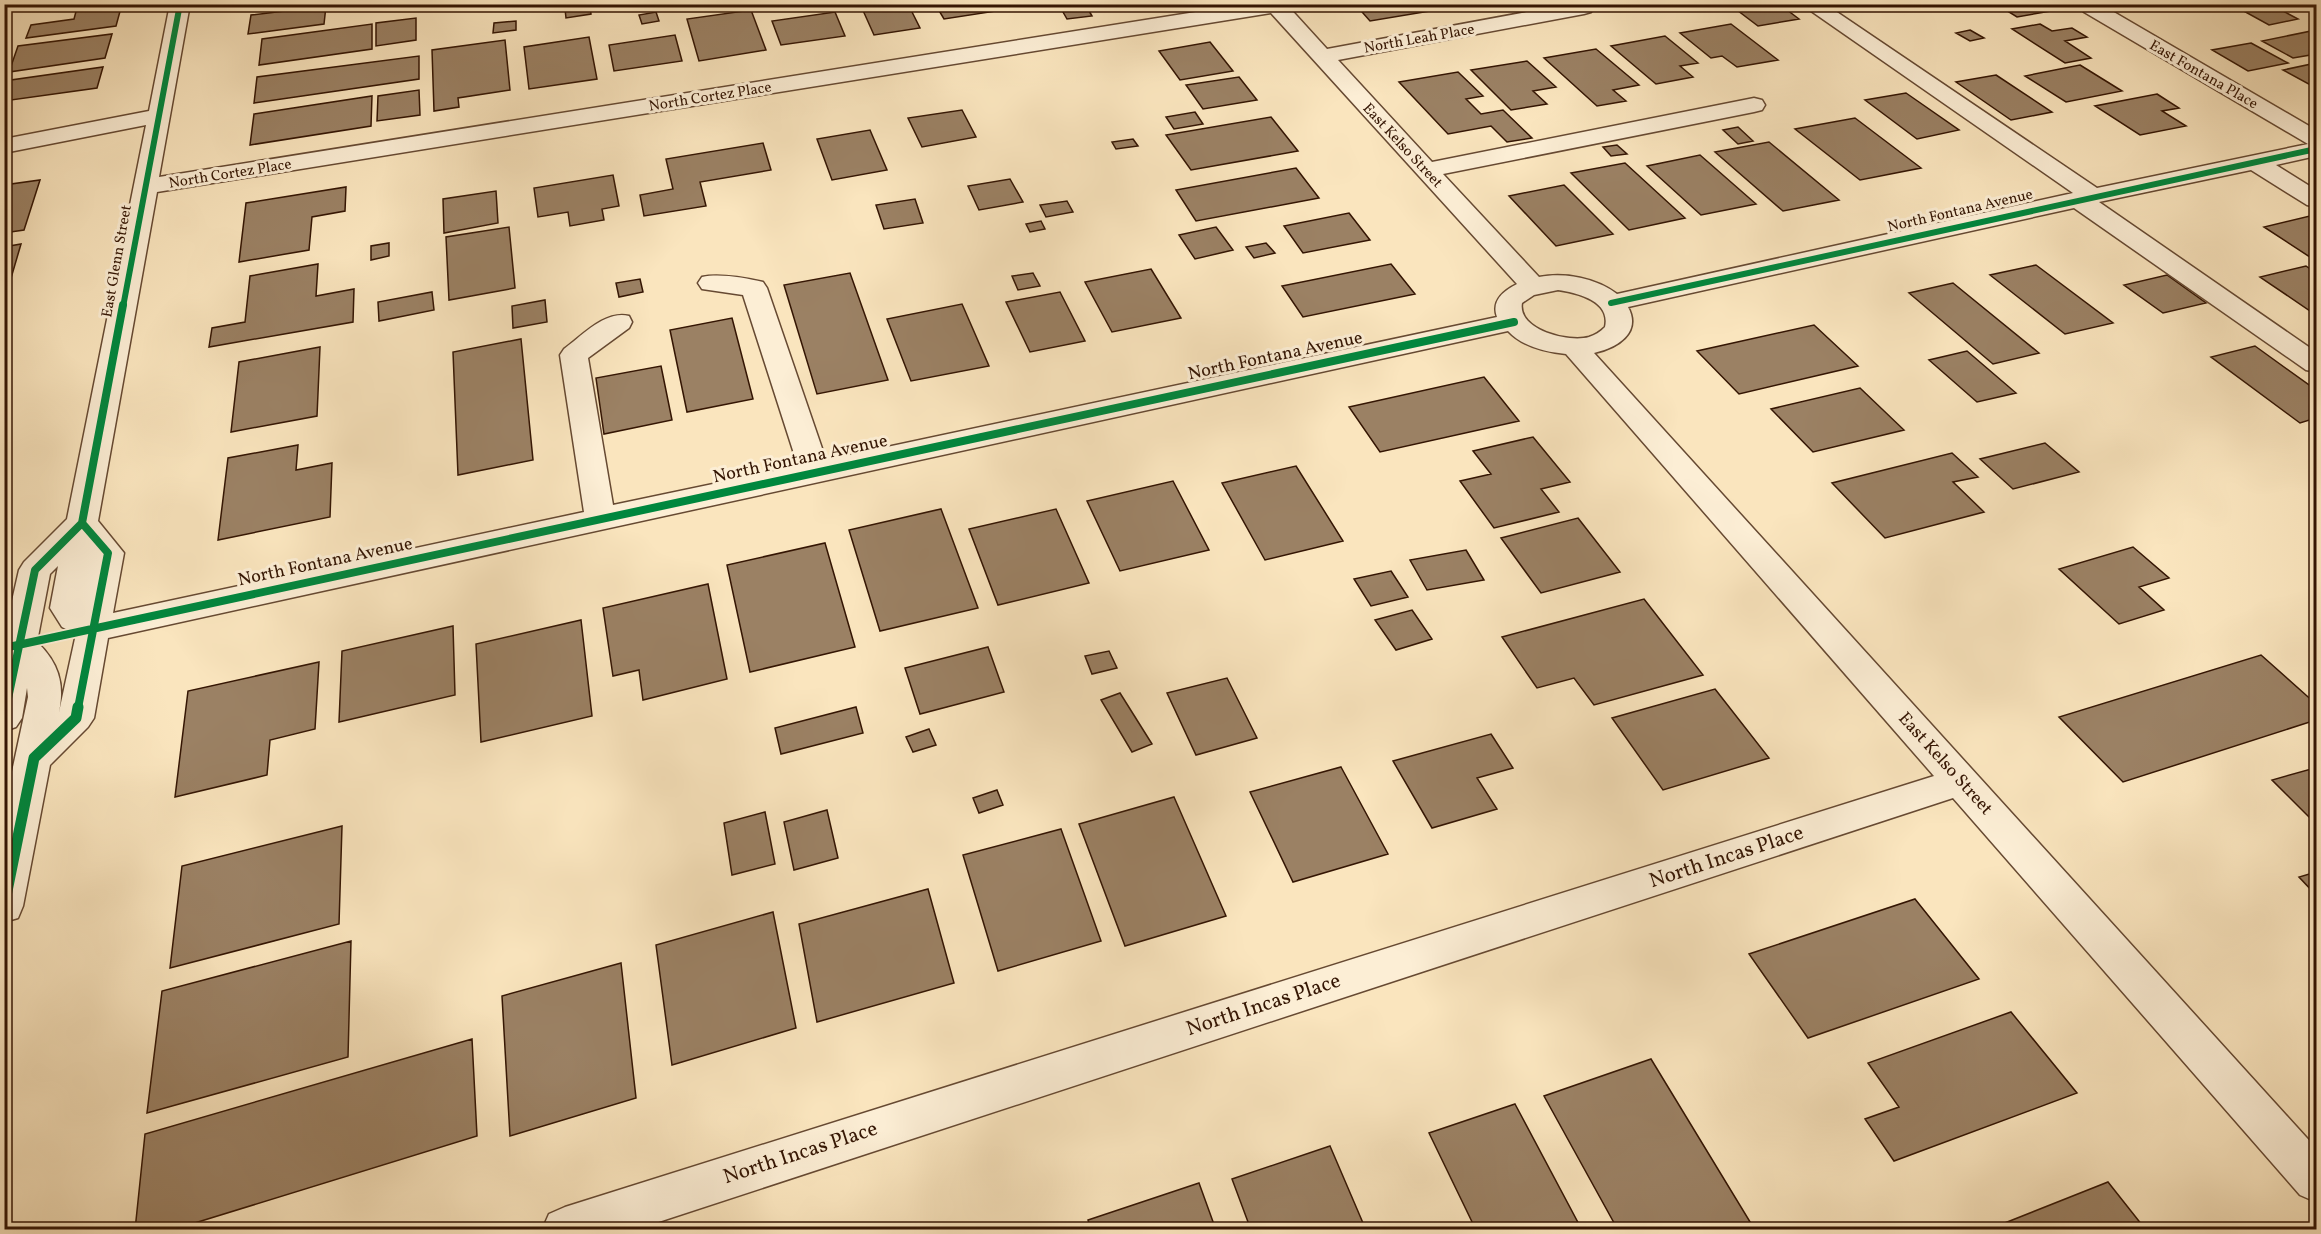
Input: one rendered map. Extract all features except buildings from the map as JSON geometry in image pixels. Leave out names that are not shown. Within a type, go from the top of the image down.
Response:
[{"type":"street","name":"East Glenn Street","points":[[93,629],[74,620],[66,608],[180,4]]},
{"type":"street","name":"North Leah Place","points":[[1321,57],[1534,10],[1584,8],[1586,4]]},
{"type":"street","points":[[1811,4],[2085,197],[2316,364]]},
{"type":"street","name":"East Kelso Street","points":[[1274,5],[1533,286]]},
{"type":"street","name":"North Cortez Place","points":[[144,187],[1274,5]]},
{"type":"street","name":"East Fontana Place","points":[[2091,8],[2316,139]]},
{"type":"street","points":[[1425,170],[1754,105]]},
{"type":"street","points":[[4,146],[158,116]]},
{"type":"street","name":"North Fontana Avenue","points":[[1611,303],[2085,197],[2316,149]]},
{"type":"street","points":[[2255,162],[2316,200]]},
{"type":"street","points":[[1558,282],[1594,291],[1611,303],[1617,309],[1620,321],[1617,331],[1607,339],[1592,345],[1574,347],[1538,339],[1523,332],[1509,313],[1509,303],[1516,294],[1533,286],[1558,282]]},
{"type":"street","points":[[711,283],[754,288],[815,472]]},
{"type":"street","points":[[600,518],[574,355],[619,322]]},
{"type":"street","name":"North Fontana Avenue","points":[[93,629],[1514,322]]},
{"type":"street","name":"East Kelso Street","points":[[1574,347],[2316,1180]]},
{"type":"street","points":[[34,758],[4,719],[12,646],[35,570],[82,523]]},
{"type":"street","points":[[34,758],[76,718],[93,629]]},
{"type":"street","points":[[4,906],[45,696],[45,677],[36,660],[12,646]]},
{"type":"street","name":"North Incas Place","points":[[565,1230],[818,1146],[1962,781]]},
{"type":"cycle path","points":[[4,718],[35,570],[82,523],[180,4]]},
{"type":"cycle path","points":[[1611,303],[2316,149]]},
{"type":"cycle path","points":[[4,648],[1514,322]]},
{"type":"cycle path","points":[[4,906],[34,758],[76,718],[108,553],[82,523]]}]
